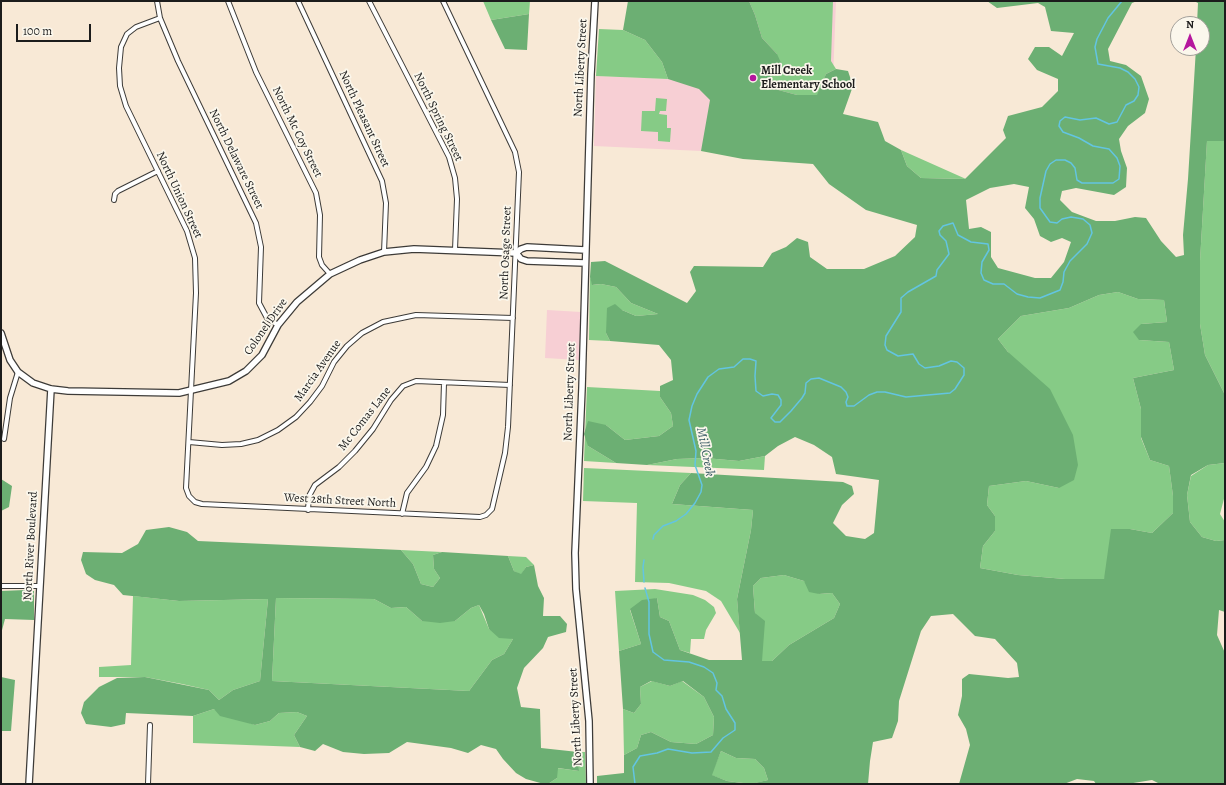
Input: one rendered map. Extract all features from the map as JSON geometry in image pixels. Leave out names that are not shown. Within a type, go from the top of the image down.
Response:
[{"type":"main road","name":"North Liberty Street","points":[[590,784],[589,721],[576,590],[575,553],[591,74],[595,1]]},
{"type":"main road","name":"Colonel Drive","points":[[51,389],[166,394],[229,381],[246,371],[262,355],[278,325],[297,302],[330,274],[360,260],[384,252],[414,249],[516,253],[527,247],[586,250]]},
{"type":"main road","name":"Colonel Drive","points":[[516,253],[522,259],[527,261],[585,263]]},
{"type":"main road","points":[[1,333],[10,360],[18,372],[33,383],[51,389]]},
{"type":"main road","name":"North River Boulevard","points":[[29,784],[51,389]]},
{"type":"street","name":"North Delaware Street","points":[[156,1],[160,18],[178,61],[256,223],[261,247],[258,303],[267,318],[278,325]]},
{"type":"street","name":"North Mc Coy Street","points":[[228,1],[256,72],[316,193],[320,215],[319,257],[322,266],[330,274]]},
{"type":"street","name":"North Pleasant Street","points":[[298,1],[382,180],[386,203],[384,252]]},
{"type":"street","name":"North Spring Street","points":[[369,1],[449,157],[458,199],[455,250]]},
{"type":"street","name":"North Osage Street","points":[[443,1],[515,152],[519,172],[508,427],[503,460],[492,509],[484,516]]},
{"type":"street","name":"North Union Street","points":[[160,18],[136,27],[127,34],[121,47],[119,68],[120,86],[126,106],[187,231],[195,258],[196,293],[186,488],[189,496],[195,502]]},
{"type":"street","points":[[114,200],[115,194],[118,191],[158,171]]},
{"type":"street","name":"Marcia Avenue","points":[[189,442],[241,444],[258,440],[278,430],[296,417],[310,402],[334,362],[347,346],[362,333],[383,322],[399,317],[416,315],[513,318]]},
{"type":"street","points":[[4,439],[10,398],[18,372]]},
{"type":"street","name":"Mc Comas Lane","points":[[308,510],[310,496],[315,486],[339,467],[355,451],[373,429],[391,400],[403,386],[416,381],[510,385]]},
{"type":"street","points":[[402,514],[407,493],[426,467],[436,446],[442,415],[444,382]]},
{"type":"street","name":"West 28th Street North","points":[[195,502],[202,504],[308,510],[484,516]]},
{"type":"street","points":[[1,586],[40,586]]},
{"type":"street","points":[[148,784],[150,725]]},
{"type":"shaded area","name":"Mill Creek Elementary School","points":[[675,1],[836,1],[830,157],[594,146],[596,76],[673,79]]},
{"type":"shaded area","points":[[547,310],[581,312],[579,360],[545,358]]},
{"type":"green space","points":[[483,1],[530,1],[529,14],[491,20]]},
{"type":"green space","points":[[628,1],[749,1],[762,38],[777,54],[782,65],[771,76],[771,88],[797,95],[817,95],[826,74],[836,69],[848,71],[853,86],[843,114],[878,122],[885,141],[901,150],[907,166],[921,178],[965,179],[1006,138],[1003,130],[1008,116],[1042,107],[1058,91],[1058,79],[1037,70],[1028,59],[1035,47],[1049,47],[1062,56],[1074,33],[1051,31],[1045,7],[1038,3],[997,8],[987,1],[1137,1],[1132,3],[1108,49],[1110,61],[1126,65],[1141,76],[1149,99],[1145,113],[1128,126],[1119,139],[1121,151],[1127,168],[1126,187],[1114,195],[1076,188],[1062,191],[1060,200],[1072,212],[1096,221],[1115,221],[1135,217],[1146,218],[1161,241],[1176,257],[1184,255],[1183,235],[1196,56],[1210,56],[1210,16],[1197,16],[1198,3],[1194,1],[1225,1],[1225,141],[1207,141],[1200,261],[1200,324],[1205,355],[1225,395],[1225,463],[1208,465],[1191,475],[1187,495],[1190,522],[1202,537],[1216,541],[1225,540],[1225,612],[1219,610],[1217,635],[1225,653],[1225,784],[1160,784],[1152,780],[1127,784],[1096,784],[1094,781],[1077,779],[1064,784],[959,784],[970,745],[966,729],[958,715],[962,696],[962,679],[969,674],[1008,678],[1019,677],[1017,663],[995,639],[975,636],[953,614],[931,616],[921,631],[899,701],[898,721],[892,738],[873,742],[868,784],[750,784],[597,784],[597,776],[624,773],[624,755],[637,748],[641,735],[651,732],[671,742],[696,744],[713,735],[714,717],[704,697],[683,681],[670,686],[651,681],[640,687],[641,704],[634,713],[623,709],[619,651],[641,644],[630,609],[642,600],[657,598],[660,617],[669,621],[680,650],[709,660],[742,660],[737,599],[751,530],[753,510],[672,504],[680,485],[691,473],[843,482],[852,486],[854,494],[842,505],[833,523],[846,536],[865,539],[874,533],[879,480],[836,474],[832,457],[814,445],[795,437],[778,446],[765,456],[739,461],[705,458],[677,459],[647,465],[616,463],[588,446],[584,434],[588,421],[606,425],[625,440],[659,436],[673,426],[671,413],[660,397],[660,386],[673,380],[671,360],[659,345],[610,341],[606,333],[607,308],[615,304],[622,310],[636,316],[658,314],[631,303],[616,287],[601,284],[592,285],[590,277],[591,262],[605,261],[687,303],[696,291],[690,272],[694,266],[763,267],[772,253],[786,247],[797,238],[808,242],[810,257],[827,269],[864,269],[895,256],[915,237],[917,225],[866,210],[829,184],[813,164],[743,159],[701,151],[710,100],[699,89],[668,79],[662,62],[645,40],[623,30]],"holes":[[[1014,184],[1029,187],[1025,208],[1034,219],[1040,236],[1051,242],[1062,238],[1071,242],[1064,262],[1051,278],[1035,278],[998,268],[991,257],[991,232],[981,227],[969,229],[966,200],[990,188]],[[1118,292],[1138,299],[1164,300],[1167,322],[1141,324],[1133,332],[1139,340],[1169,342],[1174,370],[1133,378],[1141,409],[1141,437],[1150,460],[1169,466],[1173,496],[1173,513],[1152,533],[1130,529],[1111,529],[1104,579],[1065,579],[1018,575],[980,568],[983,546],[995,531],[995,516],[987,505],[989,486],[1026,481],[1059,488],[1074,480],[1078,465],[1073,435],[1050,389],[1008,352],[998,339],[1021,316],[1069,308],[1099,295]],[[784,575],[804,581],[809,592],[819,594],[832,593],[840,604],[834,618],[789,645],[772,661],[762,661],[765,621],[755,613],[753,586],[761,578]],[[721,751],[736,758],[755,759],[764,768],[768,780],[750,784],[727,781],[712,775]]]},
{"type":"green space","points":[[749,1],[833,1],[831,61],[836,69],[826,74],[818,95],[797,95],[771,88],[771,76],[777,54],[762,38]]},
{"type":"green space","points":[[529,14],[527,50],[505,49],[491,20]]},
{"type":"green space","points":[[599,29],[623,30],[645,40],[662,62],[668,79],[596,76]]},
{"type":"green space","points":[[656,98],[667,99],[666,111],[660,111],[659,114],[667,115],[667,128],[671,128],[670,142],[658,141],[658,132],[641,131],[642,111],[655,111]]},
{"type":"green space","points":[[1207,140],[1225,141],[1225,395],[1205,355],[1200,324],[1200,261]]},
{"type":"green space","points":[[901,150],[966,179],[921,178],[907,166]]},
{"type":"green space","points":[[590,277],[593,285],[601,284],[616,287],[631,303],[658,314],[636,316],[622,310],[606,333],[610,341],[589,340]]},
{"type":"green space","points":[[1118,292],[1138,299],[1164,300],[1167,322],[1141,324],[1139,340],[1169,342],[1174,370],[1133,378],[1141,409],[1141,438],[1150,460],[1169,466],[1173,496],[1173,513],[1152,533],[1130,529],[1104,579],[1065,579],[1018,575],[980,568],[983,546],[995,531],[995,516],[987,505],[989,486],[1026,481],[1059,488],[1008,352],[998,339],[1021,316],[1069,308],[1099,295]]},
{"type":"green space","points":[[587,387],[660,391],[660,397],[671,413],[673,426],[659,436],[625,440],[606,425],[588,446],[616,463],[584,461]]},
{"type":"green space","points":[[765,456],[764,470],[647,465],[677,459],[705,458],[739,461]]},
{"type":"green space","points":[[1225,463],[1225,495],[1220,514],[1225,522],[1225,540],[1216,541],[1202,537],[1190,522],[1187,495],[1191,476],[1208,465]]},
{"type":"green space","points":[[584,468],[691,473],[680,485],[672,504],[753,510],[751,530],[737,599],[740,633],[721,601],[706,591],[669,583],[635,582],[637,503],[583,501]]},
{"type":"green space","points":[[1,479],[12,486],[9,507],[1,511]]},
{"type":"green space","points":[[169,527],[187,532],[198,541],[401,550],[413,564],[421,584],[433,587],[440,578],[434,569],[433,555],[442,552],[508,556],[514,571],[521,574],[526,567],[534,565],[538,586],[544,598],[543,616],[560,616],[567,624],[566,632],[548,637],[543,648],[524,668],[517,688],[521,707],[540,709],[541,748],[578,752],[579,771],[558,768],[557,778],[548,784],[544,784],[526,779],[516,773],[496,749],[481,745],[468,753],[451,748],[407,742],[389,753],[364,754],[343,752],[323,744],[315,751],[300,747],[294,735],[307,716],[297,712],[279,713],[270,721],[255,725],[220,716],[214,709],[193,716],[126,713],[125,724],[111,727],[86,724],[81,713],[84,702],[99,687],[117,678],[145,677],[209,690],[219,700],[233,690],[260,681],[268,599],[179,601],[123,595],[114,585],[95,580],[86,574],[81,560],[83,552],[122,553],[138,544],[146,530]],"holes":[[[276,598],[374,599],[391,608],[406,607],[422,621],[440,623],[455,621],[471,608],[479,605],[489,629],[499,638],[513,639],[504,654],[492,660],[469,691],[272,681]]]},
{"type":"green space","points":[[401,550],[442,552],[433,555],[434,569],[440,578],[433,587],[421,584],[413,564]]},
{"type":"green space","points":[[508,556],[526,557],[534,565],[526,567],[521,575],[514,571]]},
{"type":"green space","points":[[784,575],[804,581],[819,594],[832,593],[840,604],[834,618],[789,645],[772,661],[762,661],[762,650],[755,613],[753,586],[761,578]]},
{"type":"green space","points":[[655,589],[693,595],[705,600],[714,607],[716,613],[706,630],[704,639],[691,639],[690,653],[680,650],[669,621],[660,617],[657,598],[630,610],[641,644],[619,651],[615,591]]},
{"type":"green space","points":[[1,591],[34,591],[34,620],[5,619],[1,634]]},
{"type":"green space","points":[[133,596],[179,601],[268,599],[260,681],[233,690],[219,700],[209,690],[182,684],[145,677],[99,677],[99,667],[131,665]]},
{"type":"green space","points":[[276,598],[374,599],[391,608],[406,607],[422,621],[455,621],[471,608],[479,605],[489,629],[513,639],[504,654],[492,660],[469,691],[272,681]]},
{"type":"green space","points":[[1,677],[15,680],[11,731],[1,731]]},
{"type":"green space","points":[[652,681],[670,686],[682,681],[704,697],[714,717],[713,735],[696,744],[671,742],[651,732],[641,735],[637,748],[624,755],[623,709],[634,713],[641,704],[640,687]]},
{"type":"green space","points":[[214,709],[255,725],[270,721],[279,713],[297,712],[307,716],[294,735],[300,747],[193,743],[193,716]]},
{"type":"green space","points":[[721,751],[736,758],[755,759],[764,768],[768,780],[751,784],[727,781],[711,775]]},
{"type":"green space","points":[[578,752],[585,752],[586,784],[548,784],[557,778],[557,768],[579,771]]},
{"type":"waterway","name":"Mill Creek","points":[[653,539],[654,535],[663,526],[676,521],[686,514],[695,503],[701,492],[702,485],[695,465],[696,451],[689,420],[692,406],[697,394],[708,377],[719,369],[734,367],[743,359],[756,361],[756,391],[763,396],[772,394],[778,395],[781,400],[781,405],[771,418],[775,422],[780,422],[802,398],[805,393],[806,383],[811,379],[819,378],[841,387],[846,392],[848,397],[846,402],[847,406],[854,406],[869,395],[877,392],[885,392],[906,397],[950,393],[955,389],[964,375],[964,368],[957,362],[951,361],[939,366],[925,368],[919,364],[913,354],[898,356],[887,350],[885,345],[886,336],[901,312],[901,298],[908,292],[936,276],[937,270],[949,254],[946,241],[940,235],[939,231],[943,226],[953,223],[958,235],[971,242],[988,244],[989,250],[982,262],[981,273],[984,280],[993,284],[1004,284],[1017,294],[1028,297],[1040,298],[1060,290],[1064,272],[1070,261],[1087,244],[1092,233],[1090,225],[1083,219],[1071,217],[1062,219],[1057,223],[1050,222],[1040,208],[1040,198],[1046,171],[1050,164],[1056,160],[1065,160],[1071,163],[1075,168],[1077,180],[1082,183],[1113,183],[1119,179],[1120,166],[1117,158],[1109,149],[1093,146],[1079,138],[1063,132],[1059,126],[1060,121],[1065,117],[1080,120],[1096,118],[1109,124],[1117,122],[1126,105],[1134,101],[1138,95],[1139,87],[1135,79],[1128,72],[1120,68],[1098,64],[1095,47],[1097,39],[1108,18],[1122,1]]},
{"type":"waterway","name":"Mill Creek","points":[[644,560],[644,582]]},
{"type":"waterway","name":"Mill Creek","points":[[635,784],[633,767],[640,756],[657,753],[668,749],[692,753],[711,752],[723,738],[735,730],[735,723],[726,709],[722,696],[716,690],[717,683],[713,673],[704,667],[689,662],[664,660],[653,652],[649,634],[649,602],[645,588]]},
{"type":"place","name":"Mill Creek Elementary School","points":[[753,78]]}]
